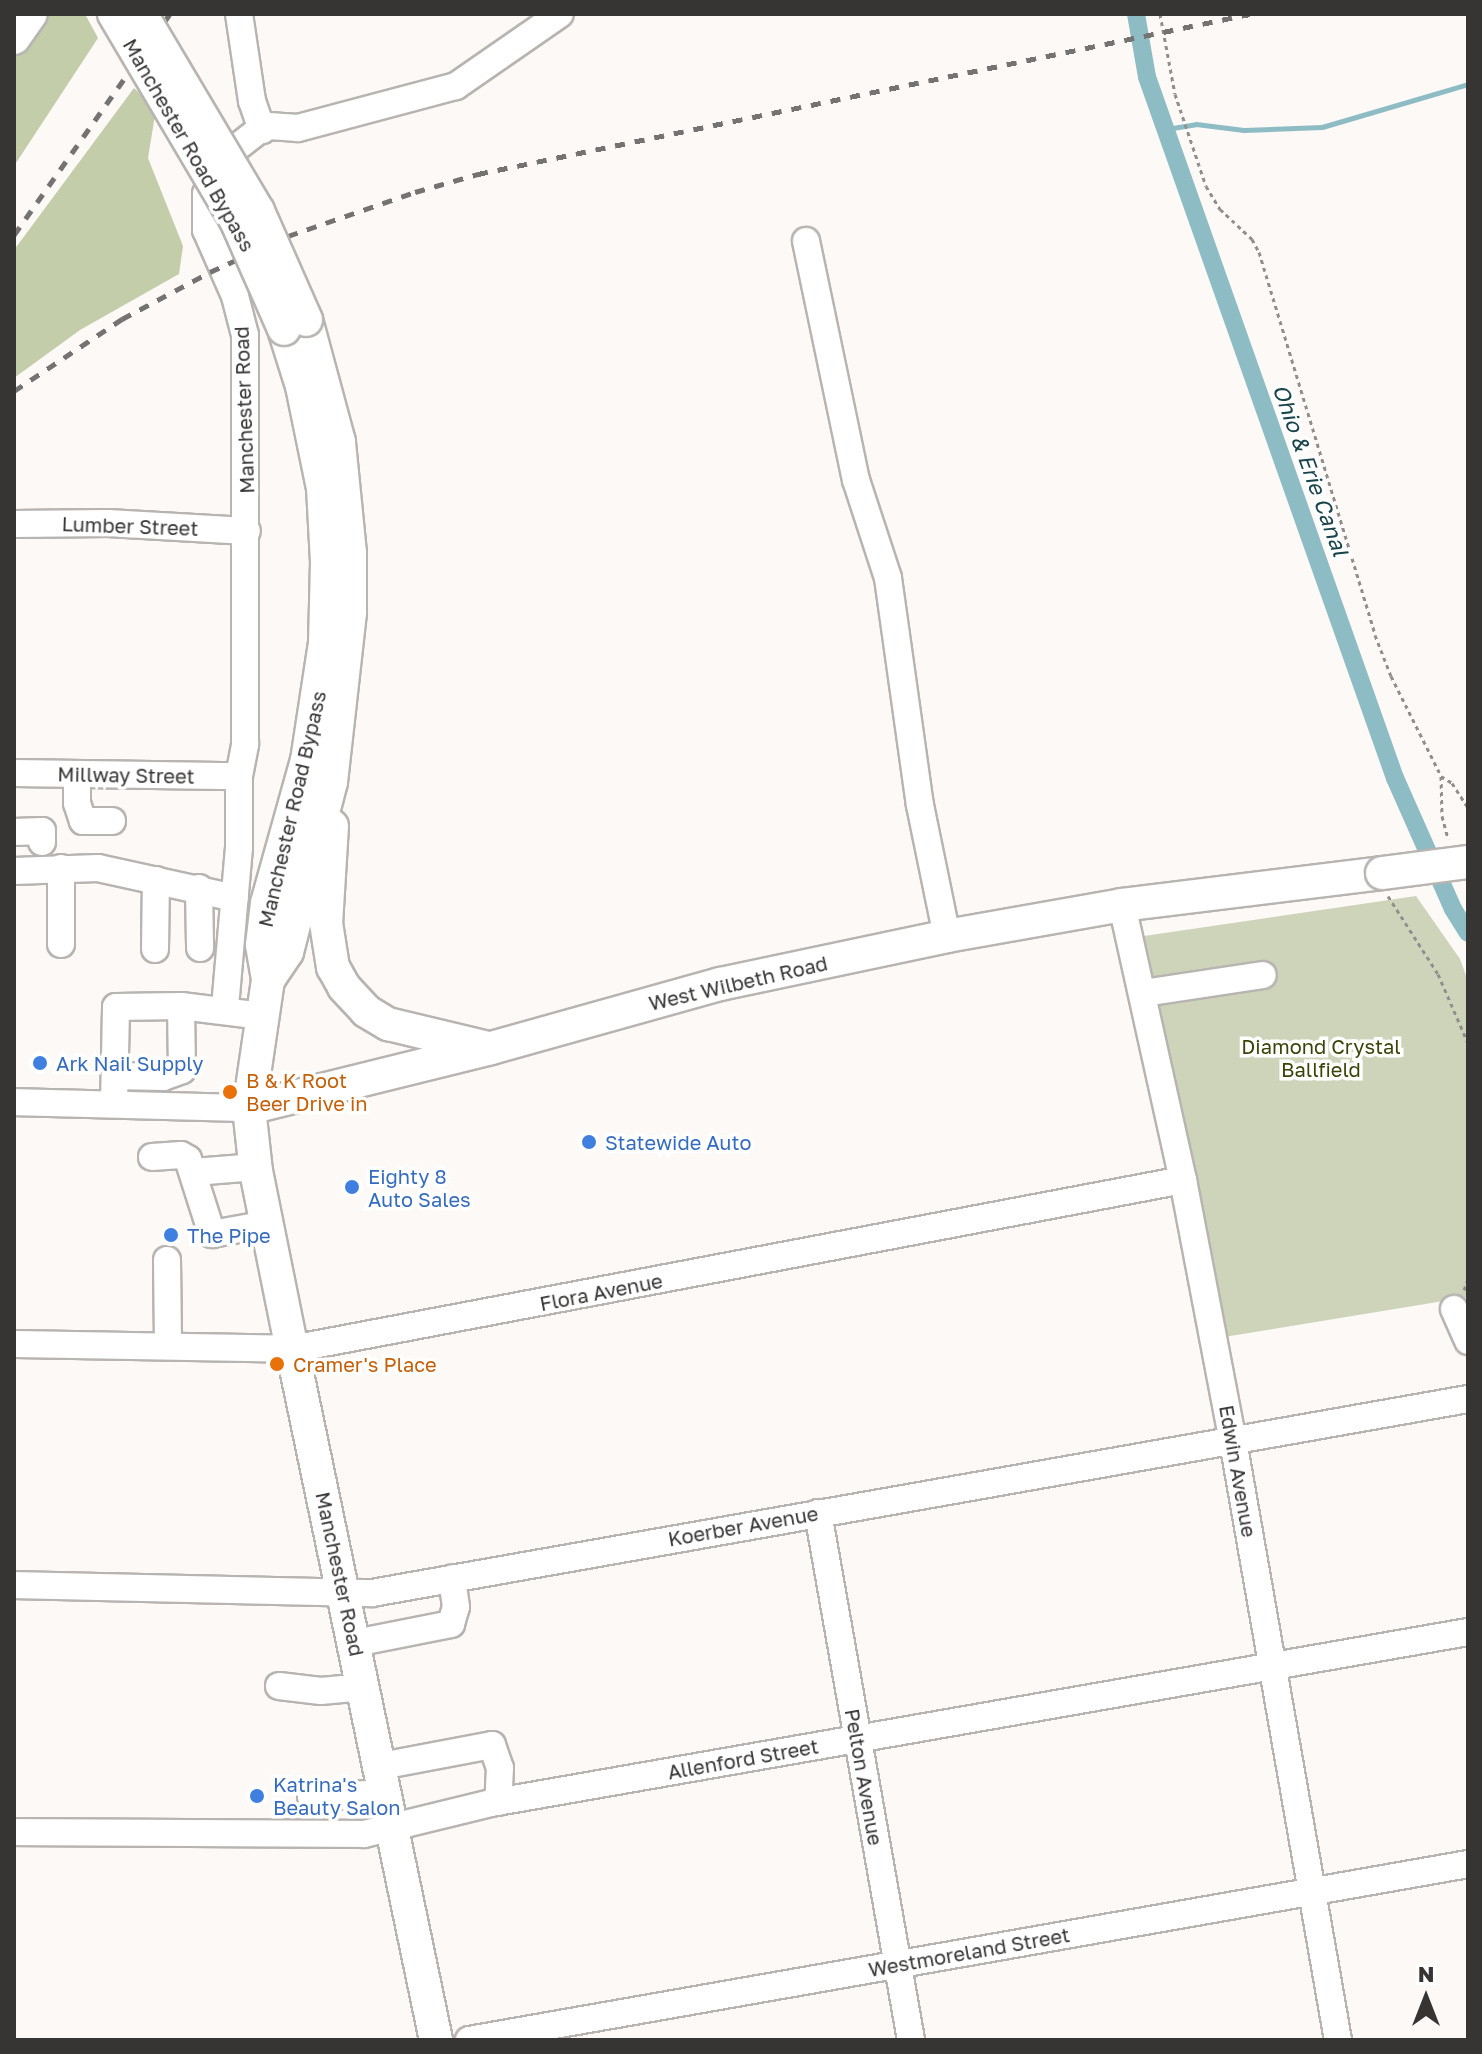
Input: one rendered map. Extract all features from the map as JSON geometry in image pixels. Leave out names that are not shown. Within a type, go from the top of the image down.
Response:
[{"type":"main road","points":[[14,38],[31,14]]},
{"type":"main road","name":"Manchester Road Bypass","points":[[114,14],[295,324],[302,386],[318,460],[327,585],[324,656],[314,725],[267,903],[262,945],[268,980],[249,1108]]},
{"type":"main road","name":"Manchester Road Bypass","points":[[141,14],[258,211],[295,324],[339,442],[350,553],[346,661],[331,782],[287,952],[268,980]]},
{"type":"main road","points":[[331,782],[332,864],[326,923],[338,977],[366,1011],[388,1024],[491,1048]]},
{"type":"main road","name":"West Wilbeth Road","points":[[249,1108],[491,1048],[720,984],[947,936],[1122,905],[1468,862]]},
{"type":"main road","name":"Manchester Road","points":[[249,1108],[256,1167],[292,1349],[394,1826],[436,2040]]},
{"type":"street","points":[[239,14],[252,101],[262,130],[269,126],[298,128],[456,86],[558,15]]},
{"type":"street","name":"Manchester Road","points":[[226,996],[235,898],[239,776],[245,744],[245,335],[235,296],[210,246],[204,204],[212,180],[236,148],[262,130]]},
{"type":"street","points":[[806,241],[856,480],[888,578],[920,805],[947,936]]},
{"type":"street","name":"Lumber Street","points":[[14,524],[108,523],[247,531]]},
{"type":"street","name":"Millway Street","points":[[14,773],[239,776]]},
{"type":"street","points":[[77,774],[77,803],[83,821],[112,821]]},
{"type":"street","points":[[14,832],[42,831],[42,842]]},
{"type":"street","points":[[61,868],[61,944]]},
{"type":"street","points":[[14,871],[98,868],[235,898]]},
{"type":"street","points":[[155,949],[156,880]]},
{"type":"street","points":[[199,888],[200,948]]},
{"type":"street","name":"Edwin Avenue","points":[[1122,905],[1144,993],[1183,1180],[1233,1441],[1338,2040]]},
{"type":"street","points":[[1144,993],[1263,975]]},
{"type":"street","points":[[114,1104],[116,1007],[181,1006],[262,1016]]},
{"type":"street","points":[[115,1076],[163,1077],[182,1070],[181,1006]]},
{"type":"street","name":"West Wilbeth Road","points":[[14,1102],[249,1108]]},
{"type":"street","points":[[152,1157],[181,1155],[188,1159],[194,1172],[205,1222],[212,1234],[267,1224]]},
{"type":"street","points":[[194,1172],[256,1167]]},
{"type":"street","name":"Flora Avenue","points":[[14,1344],[292,1349],[1183,1180]]},
{"type":"street","points":[[167,1260],[168,1346]]},
{"type":"street","points":[[1454,1309],[1468,1341]]},
{"type":"street","name":"Koerber Avenue","points":[[14,1585],[372,1593],[1468,1399]]},
{"type":"street","name":"Pelton Avenue","points":[[818,1513],[911,2040]]},
{"type":"street","points":[[355,1643],[451,1624],[456,1607],[452,1578]]},
{"type":"street","name":"Allenford Street","points":[[14,1832],[364,1834],[498,1802],[1468,1632]]},
{"type":"street","points":[[279,1686],[321,1691],[364,1687]]},
{"type":"street","points":[[311,1797],[384,1780],[492,1745],[500,1768],[498,1802]]},
{"type":"street","name":"Westmoreland Street","points":[[469,2040],[584,2030],[898,1964],[1468,1864]]},
{"type":"path","points":[[1160,14],[1168,67],[1206,186],[1220,209],[1252,239],[1262,260],[1375,635],[1391,676],[1441,776],[1442,807]]},
{"type":"path","points":[[1441,776],[1452,783],[1468,808]]},
{"type":"path","points":[[1382,873],[1388,896],[1438,974],[1468,1043]]},
{"type":"green space","points":[[45,14],[85,14],[98,38],[14,166],[14,57]]},
{"type":"green space","points":[[134,88],[156,109],[148,158],[183,246],[179,274],[80,330],[14,378],[14,250]]},
{"type":"green space","name":"Diamond Crystal Ballfield","points":[[1416,896],[1460,959],[1468,981],[1468,1297],[1224,1337],[1144,936]]},
{"type":"waterway","name":"Ohio & Erie Canal","points":[[1136,14],[1147,77],[1395,778],[1453,909],[1468,933]]},
{"type":"waterway","points":[[1166,129],[1196,124],[1244,130],[1322,127],[1468,84]]},
{"type":"railway","points":[[14,235],[170,14]]},
{"type":"railway","points":[[14,391],[122,319],[210,272],[288,236],[415,192],[478,174],[1250,14]]},
{"type":"place","name":"Ark Nail Supply","points":[[40,1063]]},
{"type":"place","name":"B & K Root Beer Drive in","points":[[230,1092]]},
{"type":"place","name":"Statewide Auto","points":[[589,1142]]},
{"type":"place","name":"Eighty 8 Auto Sales","points":[[352,1187]]},
{"type":"place","name":"The Pipe","points":[[171,1235]]},
{"type":"place","name":"Cramer's Place","points":[[277,1364]]},
{"type":"place","name":"Katrina's Beauty Salon","points":[[257,1796]]}]
